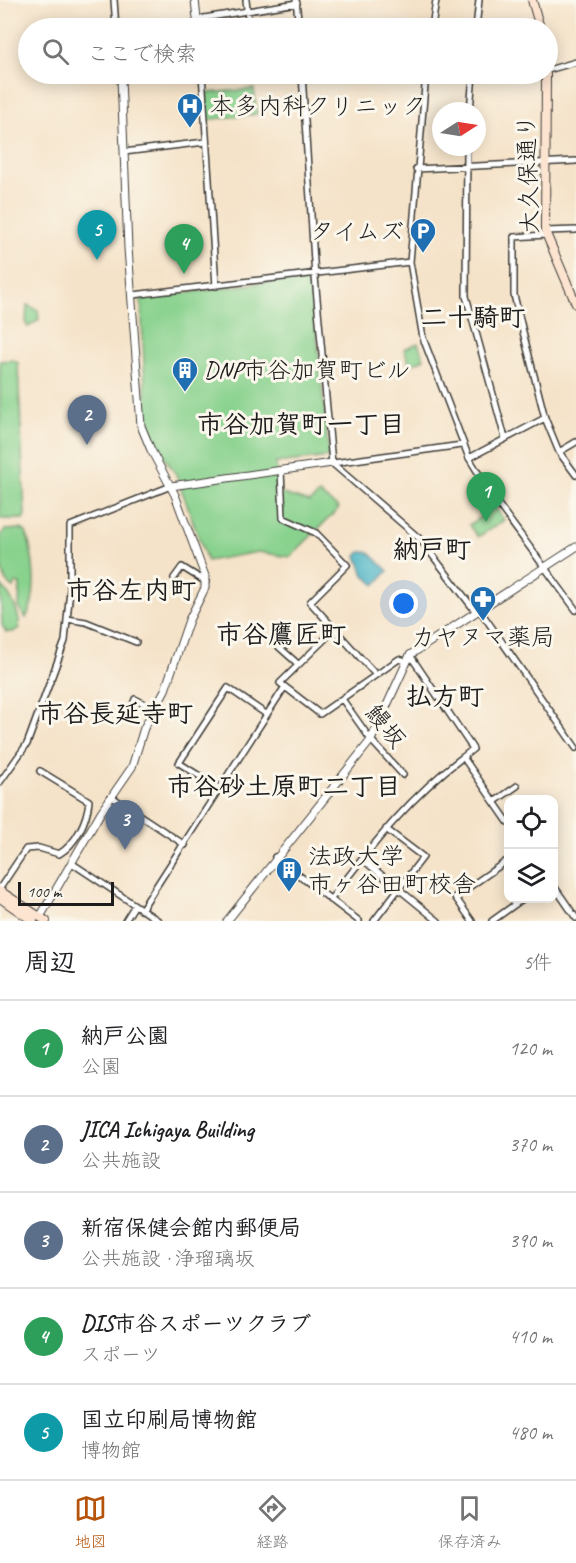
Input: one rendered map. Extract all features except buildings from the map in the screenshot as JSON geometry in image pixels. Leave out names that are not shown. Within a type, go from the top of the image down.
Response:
[{"type":"main road","points":[[532,0],[537,18]]},
{"type":"main road","name":"大久保通り","points":[[547,84],[545,233],[576,304]]},
{"type":"main road","points":[[0,889],[40,920]]},
{"type":"main road","points":[[0,898],[40,920]]},
{"type":"street","points":[[114,0],[115,18]]},
{"type":"street","points":[[195,0],[198,18]]},
{"type":"street","points":[[246,0],[248,18]]},
{"type":"street","points":[[433,18],[436,0]]},
{"type":"street","points":[[477,18],[479,0]]},
{"type":"street","points":[[204,18],[297,2],[298,18]]},
{"type":"street","points":[[558,68],[576,62]]},
{"type":"street","points":[[40,920],[74,864],[101,812],[132,767],[144,728],[165,690],[189,620],[203,597],[206,582],[171,486],[141,426],[121,84]]},
{"type":"street","points":[[202,84],[216,286]]},
{"type":"street","points":[[303,84],[315,273],[332,463],[420,539],[477,610],[576,748]]},
{"type":"street","points":[[425,84],[416,169],[410,262],[423,338],[462,445],[469,458],[495,500],[576,610]]},
{"type":"street","points":[[471,102],[472,84]]},
{"type":"street","points":[[124,152],[205,142]]},
{"type":"street","points":[[467,156],[466,296],[471,322],[505,438]]},
{"type":"street","points":[[416,169],[576,161]]},
{"type":"street","points":[[576,230],[514,237],[514,295],[545,418],[560,452],[576,475]]},
{"type":"street","points":[[133,295],[410,262]]},
{"type":"street","points":[[469,458],[545,418]]},
{"type":"street","points":[[560,452],[576,442]]},
{"type":"street","points":[[0,782],[27,744],[65,641],[71,561],[70,526],[171,486],[462,445]]},
{"type":"street","points":[[281,470],[283,518],[316,533],[347,565],[310,602],[376,675]]},
{"type":"street","points":[[335,629],[280,683],[320,714],[399,659],[408,658],[477,610],[576,548]]},
{"type":"street","points":[[174,578],[182,567],[206,582]]},
{"type":"street","points":[[67,619],[86,622],[136,642]]},
{"type":"street","points":[[279,647],[298,664]]},
{"type":"street","points":[[227,921],[275,857],[370,740],[408,658]]},
{"type":"street","points":[[330,900],[386,829],[428,783],[473,749],[408,658]]},
{"type":"street","points":[[220,789],[179,763],[228,688],[266,714]]},
{"type":"street","points":[[141,910],[284,688]]},
{"type":"street","points":[[133,705],[135,699],[155,709]]},
{"type":"street","name":"鰻坂","points":[[342,699],[370,740],[404,775]]},
{"type":"street","points":[[463,757],[504,816]]},
{"type":"street","points":[[0,889],[26,849],[39,848],[58,854],[68,849],[87,817],[89,801],[40,771]]},
{"type":"street","points":[[494,802],[517,786]]},
{"type":"street","points":[[112,796],[185,845]]},
{"type":"street","points":[[374,921],[423,857],[386,829]]},
{"type":"street","points":[[275,857],[358,921]]},
{"type":"street","points":[[362,860],[436,920]]},
{"type":"street","points":[[472,921],[455,897],[504,863]]},
{"type":"street","points":[[74,864],[159,921]]},
{"type":"street","points":[[558,892],[576,918]]},
{"type":"street","points":[[492,921],[517,903]]},
{"type":"street","points":[[124,921],[135,905]]},
{"type":"green space","points":[[254,89],[257,114],[207,120],[206,93]]},
{"type":"green space","points":[[311,276],[329,457],[276,463],[279,493],[310,502],[319,494],[339,508],[290,557],[258,552],[207,561],[176,474],[156,445],[146,410],[141,299]]},
{"type":"green space","points":[[27,305],[38,310],[39,320],[28,327],[26,324]]},
{"type":"green space","points":[[418,343],[424,359],[410,365],[404,349]]},
{"type":"green space","points":[[13,360],[18,363],[25,515],[23,519],[0,519],[0,361]]},
{"type":"green space","points":[[495,507],[504,520],[478,537],[469,525]]},
{"type":"green space","points":[[21,529],[26,532],[29,542],[34,575],[33,598],[26,618],[19,608],[20,584],[15,583],[13,588],[5,580],[0,550],[0,536],[5,530]]},
{"type":"green space","points":[[0,585],[17,611],[19,628],[13,632],[6,632],[2,625]]},
{"type":"water","points":[[361,552],[369,552],[388,571],[375,585],[364,575],[357,556]]},
{"type":"place","name":"本多内科クリニック","points":[[190,129]]},
{"type":"place","name":"タイムズ","points":[[423,254]]},
{"type":"place","name":"国立印刷局博物館","points":[[97,260]]},
{"type":"place","name":"DIS市谷スポーツクラブ","points":[[184,274]]},
{"type":"place","name":"DNP市谷加賀町ビル","points":[[185,393]]},
{"type":"place","name":"JICA Ichigaya Building","points":[[87,445]]},
{"type":"place","name":"納戸公園","points":[[486,522]]},
{"type":"place","name":"カヤヌマ薬局","points":[[483,622]]},
{"type":"place","name":"新宿保健会館内郵便局","points":[[125,850]]},
{"type":"place","name":"法政大学 市ヶ谷田町校舎","points":[[289,893]]},
{"type":"district","name":"二十騎町","points":[[473,317]]},
{"type":"district","name":"市谷加賀町一丁目","points":[[301,424]]},
{"type":"district","name":"納戸町","points":[[432,549]]},
{"type":"district","name":"市谷左内町","points":[[131,590]]},
{"type":"district","name":"市谷鷹匠町","points":[[281,634]]},
{"type":"district","name":"払方町","points":[[445,696]]},
{"type":"district","name":"市谷長延寺町","points":[[115,713]]},
{"type":"district","name":"市谷砂土原町二丁目","points":[[284,786]]}]
